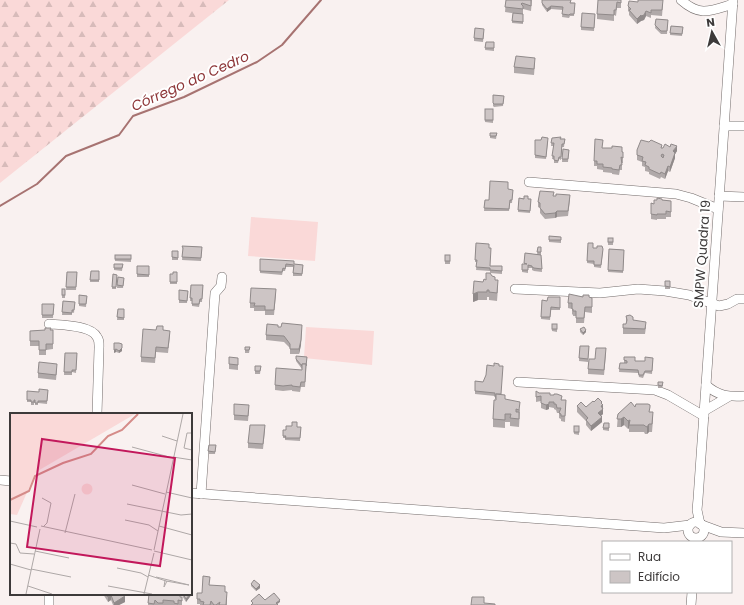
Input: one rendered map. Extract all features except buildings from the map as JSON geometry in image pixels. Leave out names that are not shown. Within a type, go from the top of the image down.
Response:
[{"type":"street","points":[[681,0],[690,7],[702,11],[710,11],[733,2]]},
{"type":"street","name":"SMPW Quadra 19","points":[[696,525],[733,2]]},
{"type":"street","points":[[724,126],[744,126]]},
{"type":"street","points":[[529,182],[676,194],[691,198],[718,209]]},
{"type":"street","points":[[719,196],[744,197]]},
{"type":"street","points":[[201,494],[215,293],[221,286],[222,276]]},
{"type":"street","points":[[515,289],[600,293],[625,290],[653,290],[689,295],[712,305],[723,305],[744,299]]},
{"type":"street","points":[[49,324],[85,329],[92,331],[98,337],[97,413]]},
{"type":"street","points":[[518,382],[655,390],[668,395],[704,414],[728,397]]},
{"type":"street","points":[[706,385],[718,394],[728,397],[744,396]]},
{"type":"street","points":[[0,480],[10,481]]},
{"type":"street","points":[[192,494],[664,528],[696,525],[721,532],[744,533]]},
{"type":"street","points":[[695,538],[688,531],[696,525]]},
{"type":"street","points":[[695,538],[703,530],[696,525]]},
{"type":"street","points":[[664,528],[695,538],[721,532]]},
{"type":"street","points":[[691,605],[692,593]]},
{"type":"green space","points":[[0,0],[229,0],[0,183]]},
{"type":"green space","points":[[251,217],[318,222],[315,261],[248,256]]},
{"type":"green space","points":[[306,327],[374,331],[372,365],[304,358]]},
{"type":"waterway","name":"Córrego do Cedro","points":[[0,206],[37,184],[66,156],[119,135],[133,116],[184,97],[257,62],[282,45],[321,0]]}]
